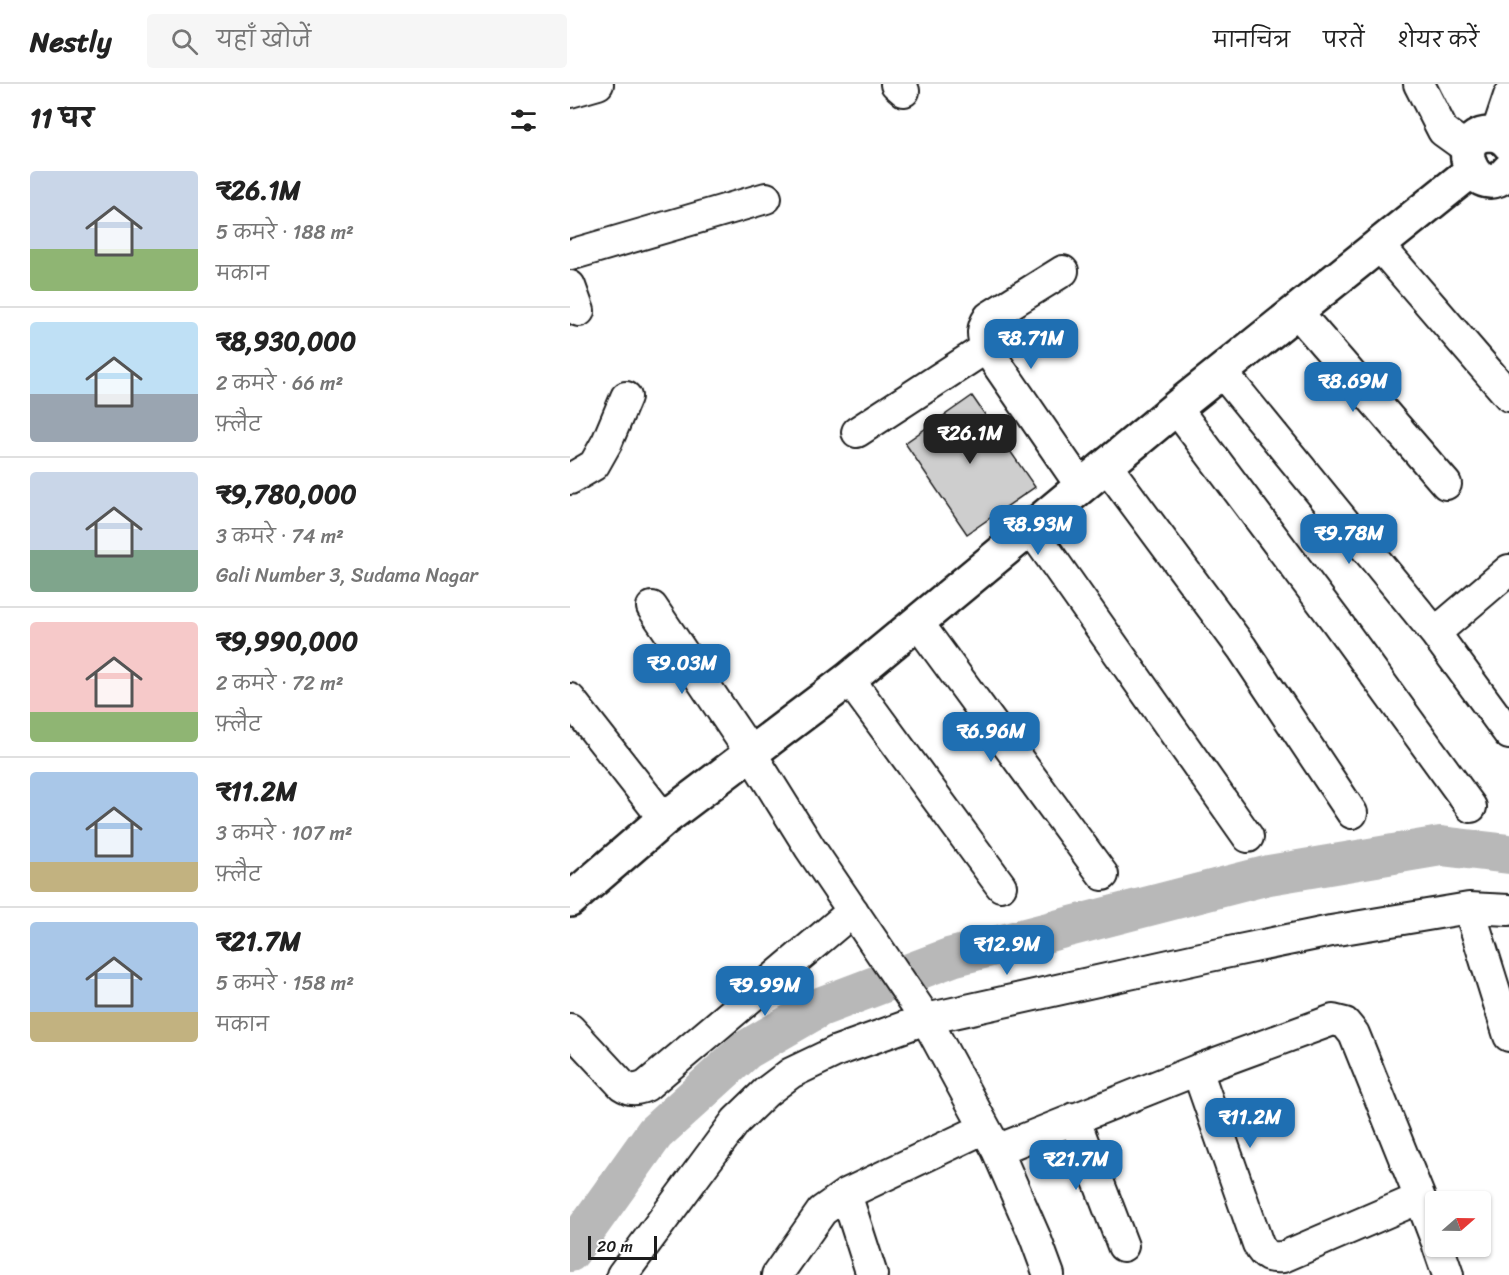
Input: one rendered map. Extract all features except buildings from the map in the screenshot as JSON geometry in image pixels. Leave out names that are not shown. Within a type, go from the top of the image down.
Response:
[{"type":"main road","points":[[570,900],[664,819],[752,755],[918,623],[1106,465],[1378,244],[1495,161]]},
{"type":"street","points":[[570,92],[597,84]]},
{"type":"street","points":[[1419,84],[1443,131],[1495,161],[1509,96]]},
{"type":"street","points":[[570,255],[766,198]]},
{"type":"street","points":[[1378,244],[1509,396]]},
{"type":"street","points":[[1063,271],[989,318],[983,326],[982,336],[986,348],[1081,486]]},
{"type":"street","points":[[1296,311],[1446,484]]},
{"type":"street","points":[[857,432],[986,348]]},
{"type":"street","points":[[1222,372],[1435,633],[1509,733]]},
{"type":"street","points":[[570,479],[594,465],[607,442],[626,397]]},
{"type":"street","points":[[1176,408],[1471,807]]},
{"type":"street","points":[[1106,465],[1242,648],[1352,813]]},
{"type":"street","points":[[1031,529],[1248,837]]},
{"type":"street","points":[[1435,633],[1509,570]]},
{"type":"street","points":[[652,608],[926,1019],[991,1139],[1035,1237],[1049,1275]]},
{"type":"street","points":[[918,623],[1103,874]]},
{"type":"street","points":[[849,679],[1001,886]]},
{"type":"street","points":[[570,699],[664,819]]},
{"type":"street","points":[[622,1275],[736,1120],[791,1073],[837,1051],[926,1019],[1331,931],[1469,908],[1509,910]]},
{"type":"street","points":[[1469,908],[1509,1036]]},
{"type":"street","points":[[570,1029],[622,1085],[635,1090],[646,1086],[853,911]]},
{"type":"street","points":[[777,1275],[822,1211],[846,1194],[991,1139],[1074,1119],[1325,1021],[1333,1020],[1345,1023],[1354,1034],[1425,1211]]},
{"type":"street","points":[[1197,1070],[1258,1244],[1266,1256],[1286,1266],[1420,1198]]},
{"type":"street","points":[[1074,1119],[1123,1246]]},
{"type":"street","points":[[846,1194],[872,1275]]},
{"type":"street","points":[[1442,1257],[1448,1275]]},
{"type":"waterway","points":[[570,1252],[655,1133],[746,1050],[820,1007],[952,957],[1269,875],[1441,846],[1509,854]]}]
